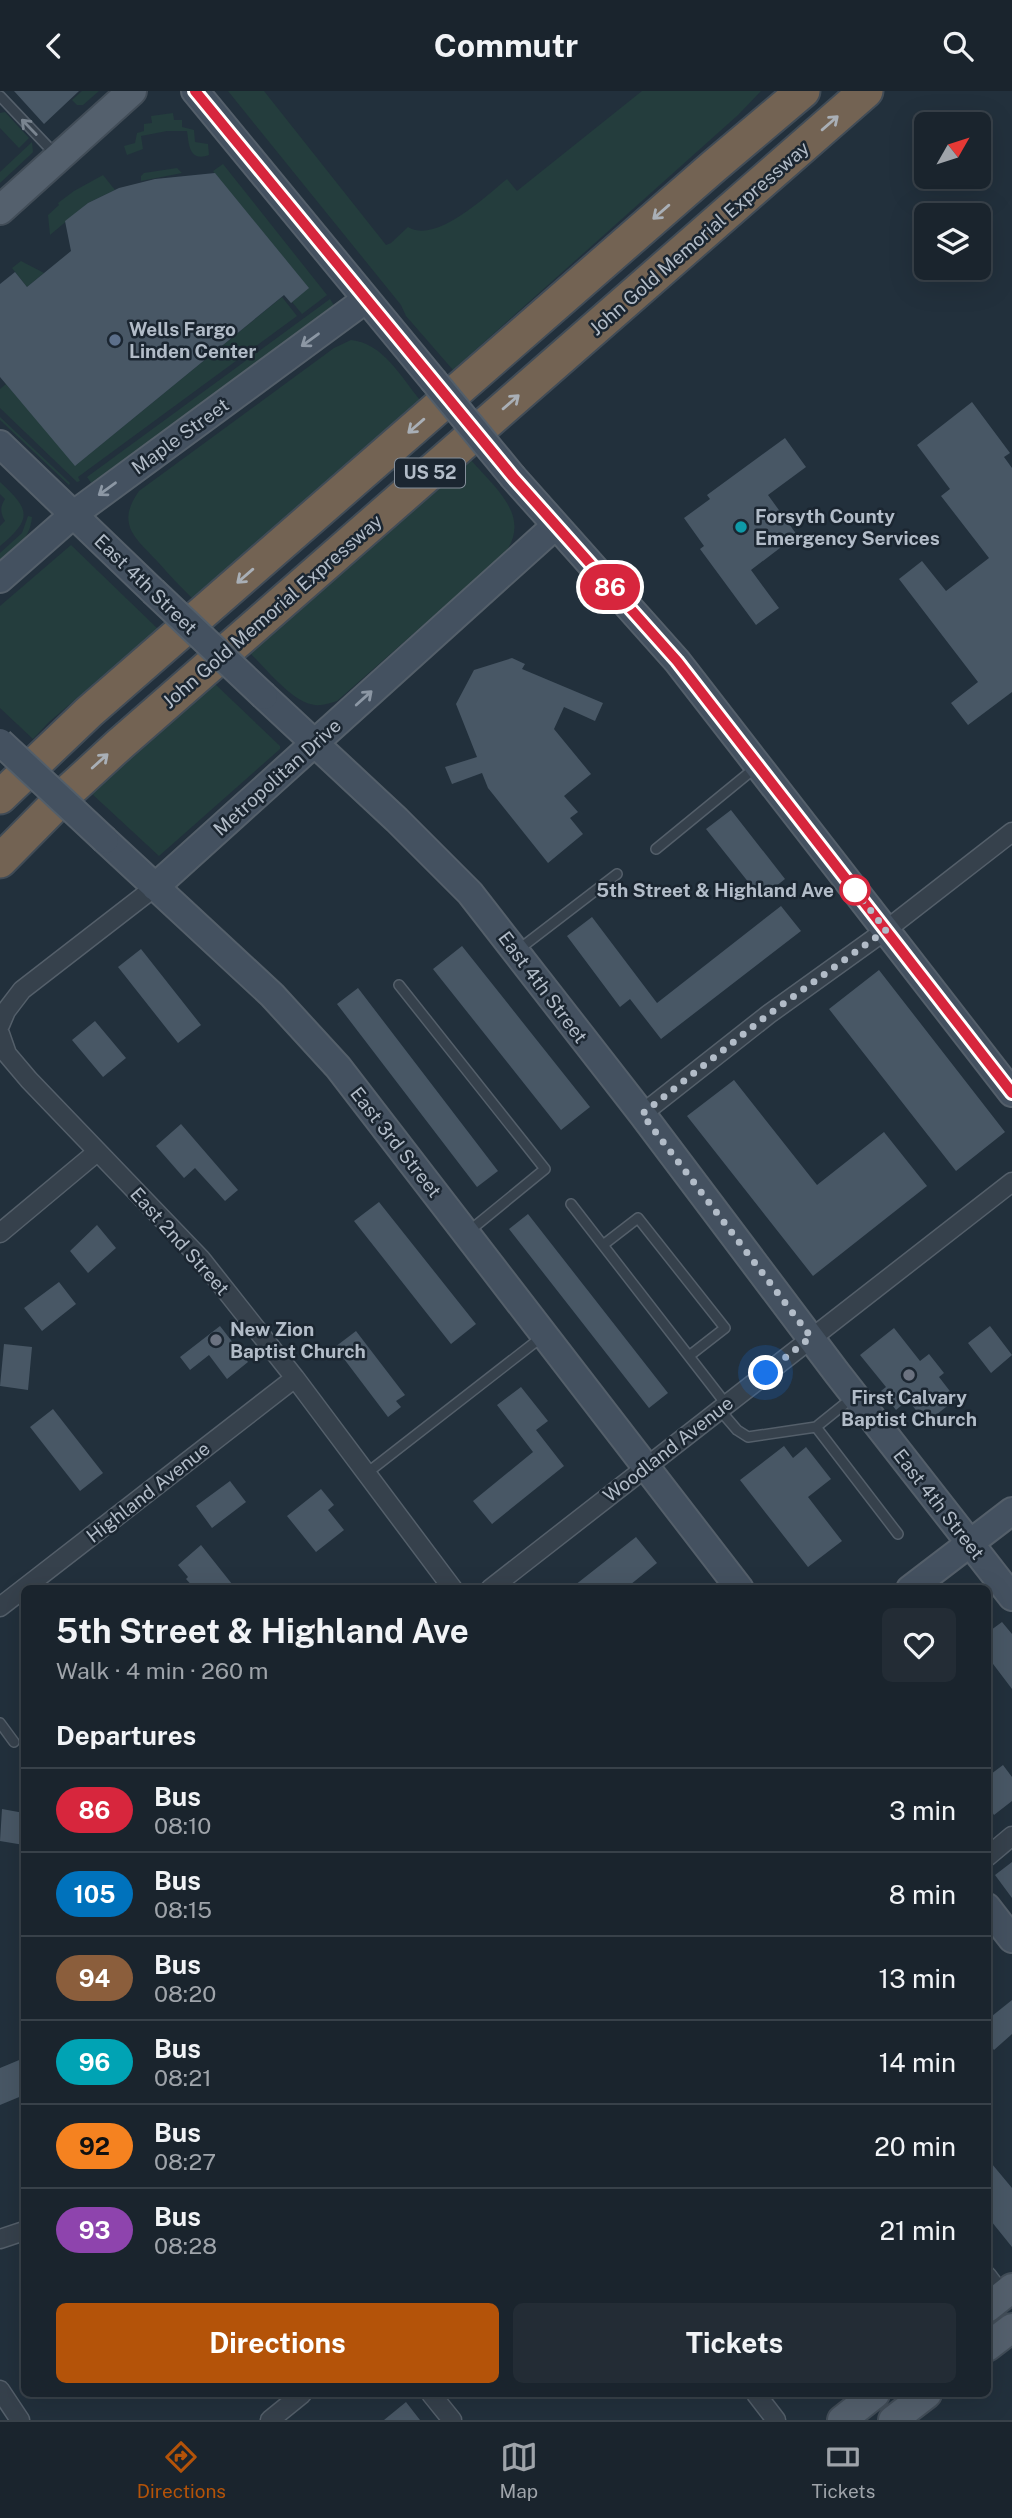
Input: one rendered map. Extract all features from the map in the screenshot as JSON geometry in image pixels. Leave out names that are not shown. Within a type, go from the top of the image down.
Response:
[{"type":"highway","points":[[713,167],[779,91]]},
{"type":"highway","name":"US 52","points":[[0,797],[89,712],[803,91]]},
{"type":"highway","name":"John Gold Memorial Expressway","points":[[0,862],[70,790],[119,745],[866,91]]},
{"type":"main road","points":[[0,210],[132,91]]},
{"type":"main road","points":[[991,2344],[1012,2328]]},
{"type":"main road","points":[[842,2420],[871,2397]]},
{"type":"main road","points":[[893,2420],[923,2397]]},
{"type":"street","points":[[195,91],[513,477],[677,661],[1012,1093]]},
{"type":"street","name":"Maple Street","points":[[0,579],[74,514],[365,300]]},
{"type":"street","name":"East 4th Street","points":[[0,444],[470,893],[1012,1597]]},
{"type":"street","name":"Metropolitan Drive","points":[[0,1025],[6,1011],[22,990],[155,887],[555,526]]},
{"type":"street","name":"East 3rd Street","points":[[0,742],[306,1030],[338,1067],[737,1585]]},
{"type":"street","points":[[642,1114],[769,1014],[886,930],[1012,832]]},
{"type":"street","name":"East 2nd Street","points":[[0,1034],[7,1054],[201,1259],[295,1378],[450,1585]]},
{"type":"street","points":[[0,1233],[97,1152]]},
{"type":"street","name":"Woodland Avenue","points":[[495,1585],[1012,1182]]},
{"type":"street","name":"Highland Avenue","points":[[28,1585],[295,1378]]},
{"type":"street","points":[[915,1585],[1012,1511]]},
{"type":"street","name":"Highland Avenue","points":[[0,1607],[21,1591]]},
{"type":"street","points":[[991,1854],[1012,1836]]},
{"type":"street","points":[[991,1912],[1012,1939]]},
{"type":"street","points":[[0,2239],[21,2232]]},
{"type":"street","points":[[0,2390],[20,2420]]},
{"type":"street","points":[[270,2420],[298,2397]]},
{"type":"street","points":[[433,2397],[452,2420]]},
{"type":"street","points":[[758,2397],[776,2420]]},
{"type":"lane","points":[[0,96],[59,157]]},
{"type":"lane","points":[[656,849],[759,765]]},
{"type":"lane","points":[[516,951],[617,874]]},
{"type":"lane","points":[[399,985],[545,1169],[466,1233]]},
{"type":"lane","points":[[571,1204],[689,1356],[737,1430],[748,1437],[816,1427],[855,1396]]},
{"type":"lane","points":[[603,1245],[638,1218],[725,1328],[689,1356]]},
{"type":"lane","points":[[367,1473],[544,1335]]},
{"type":"lane","points":[[816,1427],[898,1534]]},
{"type":"lane","points":[[0,1723],[13,1742]]},
{"type":"green space","points":[[82,91],[99,91],[83,105],[77,105],[72,100]]},
{"type":"green space","points":[[228,91],[264,91],[386,245],[408,227],[419,231],[446,224],[473,207],[507,179],[517,191],[642,91],[761,91],[738,115],[453,370],[406,316],[401,305]]},
{"type":"green space","points":[[5,112],[29,138],[19,148],[0,128],[0,113]]},
{"type":"green space","points":[[173,113],[174,120],[182,120],[182,127],[194,130],[195,142],[208,144],[209,155],[197,156],[191,151],[187,131],[167,131],[141,136],[143,149],[127,155],[124,146],[135,143],[137,133],[144,131],[144,124],[152,123],[151,116]]},
{"type":"green space","points":[[32,142],[33,152],[0,183],[0,172]]},
{"type":"green space","points":[[223,164],[327,295],[302,314],[292,302],[308,288],[213,171]]},
{"type":"green space","points":[[177,168],[182,173],[141,181],[144,173]]},
{"type":"green space","points":[[103,175],[115,190],[88,203],[50,235],[48,215],[58,203]]},
{"type":"green space","points":[[21,261],[44,273],[27,287],[12,268]]},
{"type":"green space","points":[[282,297],[297,316],[78,477],[80,481],[77,482],[0,408],[0,389],[6,384],[76,465]]},
{"type":"green space","points":[[330,299],[335,307],[92,484],[87,477]]},
{"type":"green space","points":[[351,340],[362,342],[382,354],[420,400],[193,599],[142,546],[131,530],[129,513],[139,491],[334,348]]},
{"type":"green space","points":[[0,417],[70,483],[69,485],[0,420]]},
{"type":"green space","points":[[471,460],[499,492],[512,515],[512,540],[505,553],[337,701],[315,705],[298,699],[250,653]]},
{"type":"green space","points":[[0,482],[17,500],[24,514],[18,528],[0,546],[0,526],[5,521],[1,507],[5,499],[0,494]]},
{"type":"green space","points":[[28,516],[32,517],[31,525],[25,538],[0,563],[0,553],[22,533]]},
{"type":"green space","points":[[71,545],[158,629],[49,722],[33,739],[0,708],[0,606]]},
{"type":"green space","points":[[214,683],[280,746],[280,749],[159,856],[91,793]]},
{"type":"building","points":[[14,91],[79,91],[44,124]]},
{"type":"building","name":"Wells Fargo Linden Center","points":[[215,173],[309,288],[291,303],[284,295],[75,466],[0,377],[0,284],[15,272],[27,287],[71,251],[65,221],[88,203],[119,188],[155,179]]},
{"type":"building","points":[[972,402],[1010,453],[1004,457],[1012,468],[1012,692],[968,725],[951,703],[978,682],[899,579],[922,561],[946,591],[989,558],[941,496],[950,489],[917,445]]},
{"type":"building","name":"Forsyth County Emergency Services","points":[[785,438],[806,467],[768,495],[797,535],[751,570],[779,608],[756,625],[700,549],[704,546],[684,518],[710,499],[707,495]]},
{"type":"building","points":[[512,658],[525,664],[522,669],[603,703],[595,721],[564,707],[554,729],[591,774],[564,796],[578,812],[570,818],[583,834],[548,863],[488,788],[482,773],[452,784],[445,767],[477,757],[456,704],[474,670]]},
{"type":"building","points":[[731,810],[785,879],[761,898],[706,829]]},
{"type":"building","points":[[781,906],[801,931],[661,1039],[630,999],[620,1007],[567,936],[592,917],[657,1003]]},
{"type":"building","points":[[462,946],[590,1107],[561,1130],[433,969]]},
{"type":"building","points":[[141,949],[201,1025],[178,1043],[118,967]]},
{"type":"building","points":[[879,970],[1005,1132],[956,1171],[829,1009]]},
{"type":"building","points":[[358,988],[498,1171],[477,1187],[337,1004]]},
{"type":"building","points":[[95,1021],[126,1058],[103,1077],[72,1040]]},
{"type":"building","points":[[734,1080],[817,1185],[884,1132],[927,1186],[813,1276],[687,1116]]},
{"type":"building","points":[[181,1124],[238,1190],[225,1201],[195,1168],[184,1178],[156,1146]]},
{"type":"building","points":[[379,1202],[476,1324],[451,1344],[354,1221]]},
{"type":"building","points":[[528,1214],[668,1393],[649,1408],[509,1229]]},
{"type":"building","points":[[97,1225],[116,1248],[88,1273],[70,1251]]},
{"type":"building","points":[[59,1282],[76,1304],[42,1331],[24,1308]]},
{"type":"building","name":"New Zion Baptist Church","points":[[220,1326],[248,1362],[227,1379],[209,1355],[190,1370],[180,1357]]},
{"type":"building","points":[[990,1326],[1012,1355],[991,1373],[968,1343]]},
{"type":"building","name":"First Calvary Baptist Church","points":[[894,1328],[920,1361],[929,1354],[944,1373],[939,1377],[956,1399],[926,1423],[908,1400],[896,1410],[881,1391],[886,1387],[860,1355]]},
{"type":"building","points":[[356,1331],[405,1395],[396,1401],[401,1407],[388,1417],[335,1347]]},
{"type":"building","points":[[4,1344],[32,1347],[28,1390],[0,1386]]},
{"type":"building","points":[[521,1387],[548,1421],[536,1430],[564,1466],[492,1524],[473,1501],[533,1452],[497,1405]]},
{"type":"building","points":[[53,1409],[103,1473],[80,1491],[30,1427]]},
{"type":"building","points":[[784,1446],[793,1458],[806,1447],[831,1479],[808,1497],[842,1541],[808,1567],[740,1480]]},
{"type":"building","points":[[230,1481],[246,1502],[212,1528],[196,1506]]},
{"type":"building","points":[[321,1489],[334,1505],[328,1510],[344,1530],[316,1552],[287,1516]]},
{"type":"building","points":[[636,1537],[657,1563],[630,1585],[575,1585]]},
{"type":"building","points":[[201,1545],[233,1585],[191,1585],[178,1565]]},
{"type":"building","points":[[1002,1622],[1012,1634],[1012,1689],[991,1661],[991,1630]]},
{"type":"building","points":[[1003,1765],[1012,1777],[1012,1801],[994,1815],[991,1811],[991,1774]]},
{"type":"building","points":[[2,1809],[21,1812],[21,1844],[0,1841]]},
{"type":"building","points":[[1012,1862],[1012,1898],[995,1875]]},
{"type":"building","points":[[1012,2000],[1012,2034],[994,2050],[991,2047],[991,2017]]},
{"type":"building","points":[[21,2059],[21,2096],[0,2105],[0,2068]]},
{"type":"building","points":[[991,2163],[1012,2188],[1012,2247],[991,2221]]},
{"type":"building","points":[[406,2402],[420,2420],[384,2420]]},
{"type":"bus line","name":"86","points":[[195,91],[513,477],[677,661],[1012,1093]]},
{"type":"place","name":"Wells Fargo Linden Center","points":[[115,340]]},
{"type":"place","name":"Forsyth County Emergency Services","points":[[741,527]]},
{"type":"place","name":"5th Street & Highland Ave","points":[[855,890]]},
{"type":"place","name":"New Zion Baptist Church","points":[[216,1340]]},
{"type":"place","name":"First Calvary Baptist Church","points":[[909,1375]]},
{"type":"route","points":[[766,1373],[811,1337],[642,1114],[769,1014],[886,930],[849,883],[855,890]]}]
